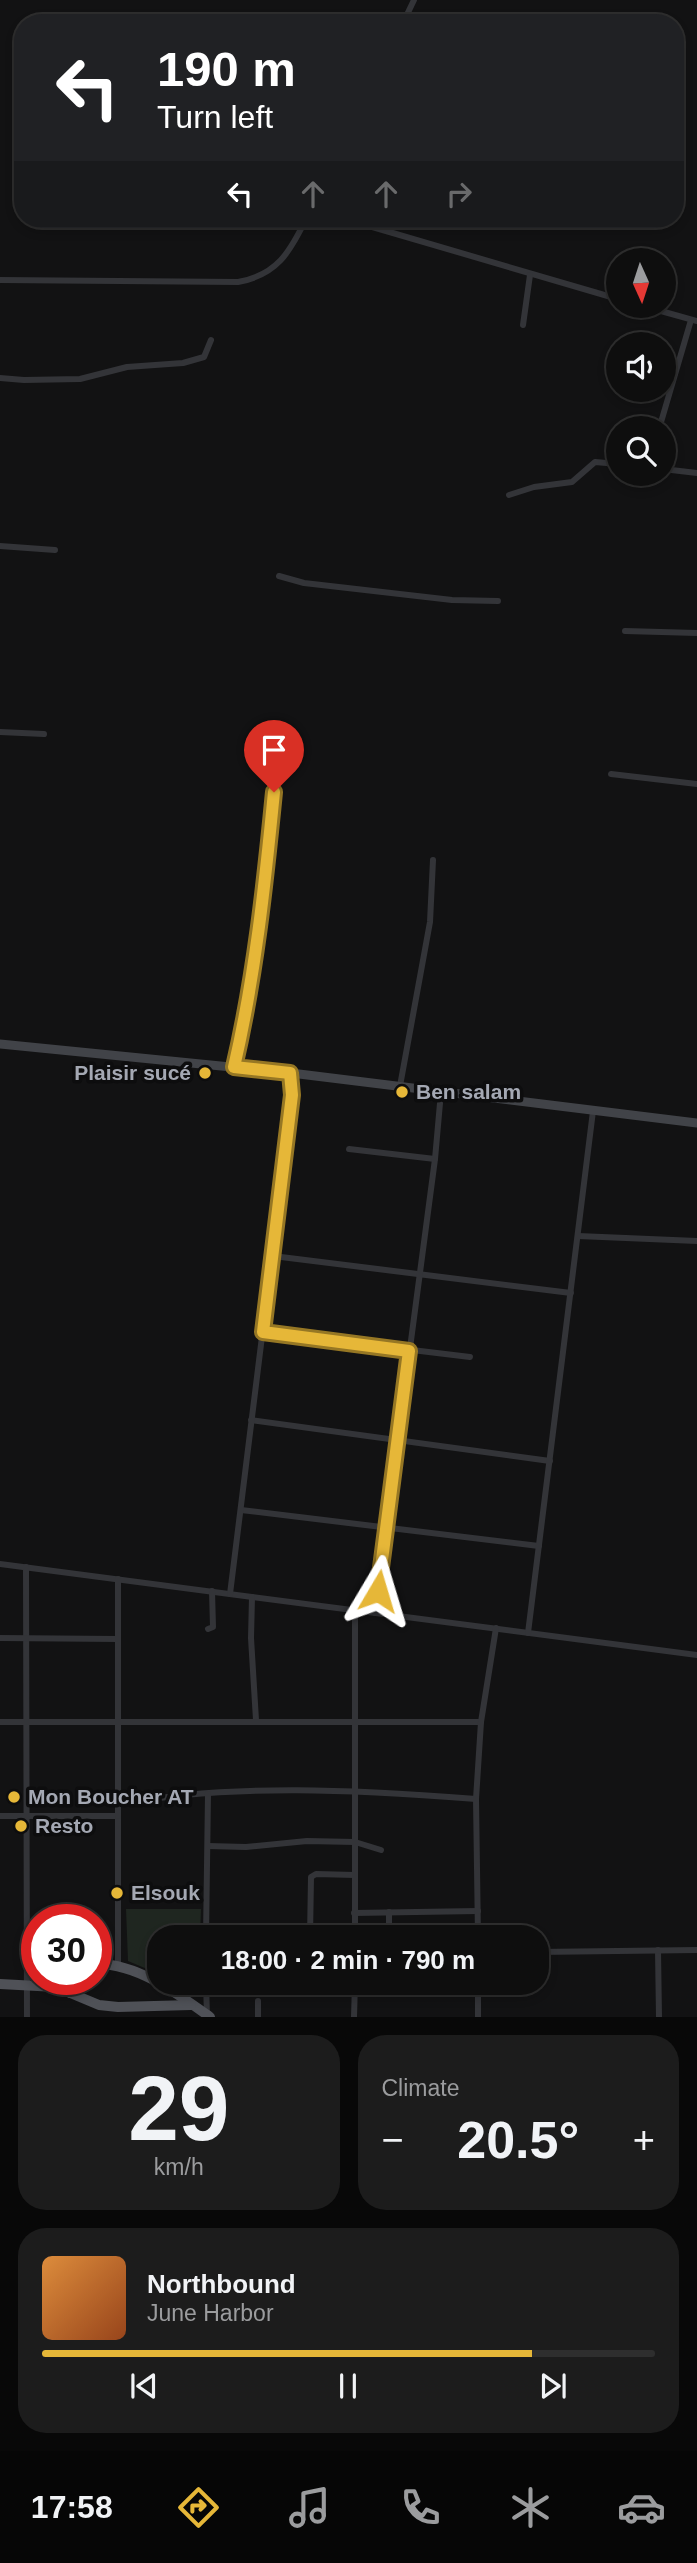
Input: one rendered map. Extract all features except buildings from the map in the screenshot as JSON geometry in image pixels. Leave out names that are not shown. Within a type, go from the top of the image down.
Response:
[{"type":"main road","points":[[0,1044],[290,1073],[697,1122]]},
{"type":"main road","points":[[112,1965],[147,1979]]},
{"type":"main road","points":[[0,1984],[21,1985]]},
{"type":"main road","points":[[75,1995],[118,2012],[191,2005]]},
{"type":"main road","points":[[154,2007],[160,1995]]},
{"type":"main road","points":[[176,1995],[208,2016]]},
{"type":"street","points":[[0,280],[238,282],[257,279],[273,269],[293,246],[302,228]]},
{"type":"street","points":[[375,228],[606,296]]},
{"type":"street","points":[[523,325],[530,275]]},
{"type":"street","points":[[663,416],[694,321],[676,316]]},
{"type":"street","points":[[0,378],[80,379],[127,367],[183,363],[204,357],[211,341]]},
{"type":"street","points":[[509,495],[534,487],[572,482],[595,462],[606,463]]},
{"type":"street","points":[[676,471],[697,473]]},
{"type":"street","points":[[0,546],[55,551]]},
{"type":"street","points":[[279,576],[304,583],[452,600],[498,601]]},
{"type":"street","points":[[625,631],[697,634]]},
{"type":"street","points":[[0,732],[44,734]]},
{"type":"street","points":[[234,1067],[245,1021],[264,897],[276,765]]},
{"type":"street","points":[[611,774],[697,784]]},
{"type":"street","points":[[400,1086],[430,922],[433,860]]},
{"type":"street","points":[[230,1594],[292,1095],[290,1073]]},
{"type":"street","points":[[375,1613],[435,1159],[441,1092]]},
{"type":"street","points":[[528,1633],[593,1111]]},
{"type":"street","points":[[349,1149],[435,1159]]},
{"type":"street","points":[[578,1236],[697,1241]]},
{"type":"street","points":[[273,1256],[570,1293]]},
{"type":"street","points":[[263,1332],[470,1357]]},
{"type":"street","points":[[251,1420],[550,1461]]},
{"type":"street","points":[[241,1510],[539,1546]]},
{"type":"street","points":[[0,1564],[697,1655]]},
{"type":"street","points":[[26,1567],[28,1904]]},
{"type":"street","points":[[118,1579],[118,1966]]},
{"type":"street","points":[[208,1629],[213,1627],[212,1591]]},
{"type":"street","points":[[252,1597],[251,1638],[256,1720]]},
{"type":"street","points":[[354,1925],[355,1610]]},
{"type":"street","points":[[478,1925],[475,1799],[481,1722],[496,1629]]},
{"type":"street","points":[[0,1638],[118,1639]]},
{"type":"street","points":[[0,1723],[256,1720],[481,1722]]},
{"type":"street","points":[[119,1804],[208,1794],[290,1790],[475,1799]]},
{"type":"street","points":[[206,1925],[208,1794]]},
{"type":"street","points":[[0,1815],[118,1816]]},
{"type":"street","points":[[208,1846],[355,1842],[381,1850]]},
{"type":"street","points":[[310,1925],[312,1877],[317,1874],[355,1875]]},
{"type":"street","points":[[354,1913],[478,1911]]},
{"type":"street","points":[[389,1912],[389,1925]]},
{"type":"street","points":[[658,1950],[659,2017]]},
{"type":"street","points":[[549,1951],[697,1950]]},
{"type":"street","points":[[27,2017],[29,1995]]},
{"type":"street","points":[[207,1995],[208,2016]]},
{"type":"street","points":[[354,2017],[355,1995]]},
{"type":"street","points":[[478,1995],[478,2017]]},
{"type":"street","points":[[258,2001],[258,2017]]},
{"type":"shaded area","points":[[126,1909],[201,1909],[200,1925],[147,1925],[147,1969],[128,1961]]},
{"type":"place","name":"Plaisir sucé","points":[[205,1073]]},
{"type":"place","name":"Ben salam","points":[[402,1092]]},
{"type":"place","name":"Mon Boucher AT","points":[[14,1797]]},
{"type":"place","name":"Resto","points":[[21,1826]]},
{"type":"place","name":"Elsouk","points":[[117,1893]]},
{"type":"route","points":[[274,792],[264,897],[245,1021],[234,1067],[290,1073],[292,1095],[263,1332],[409,1351],[378,1591]]}]
